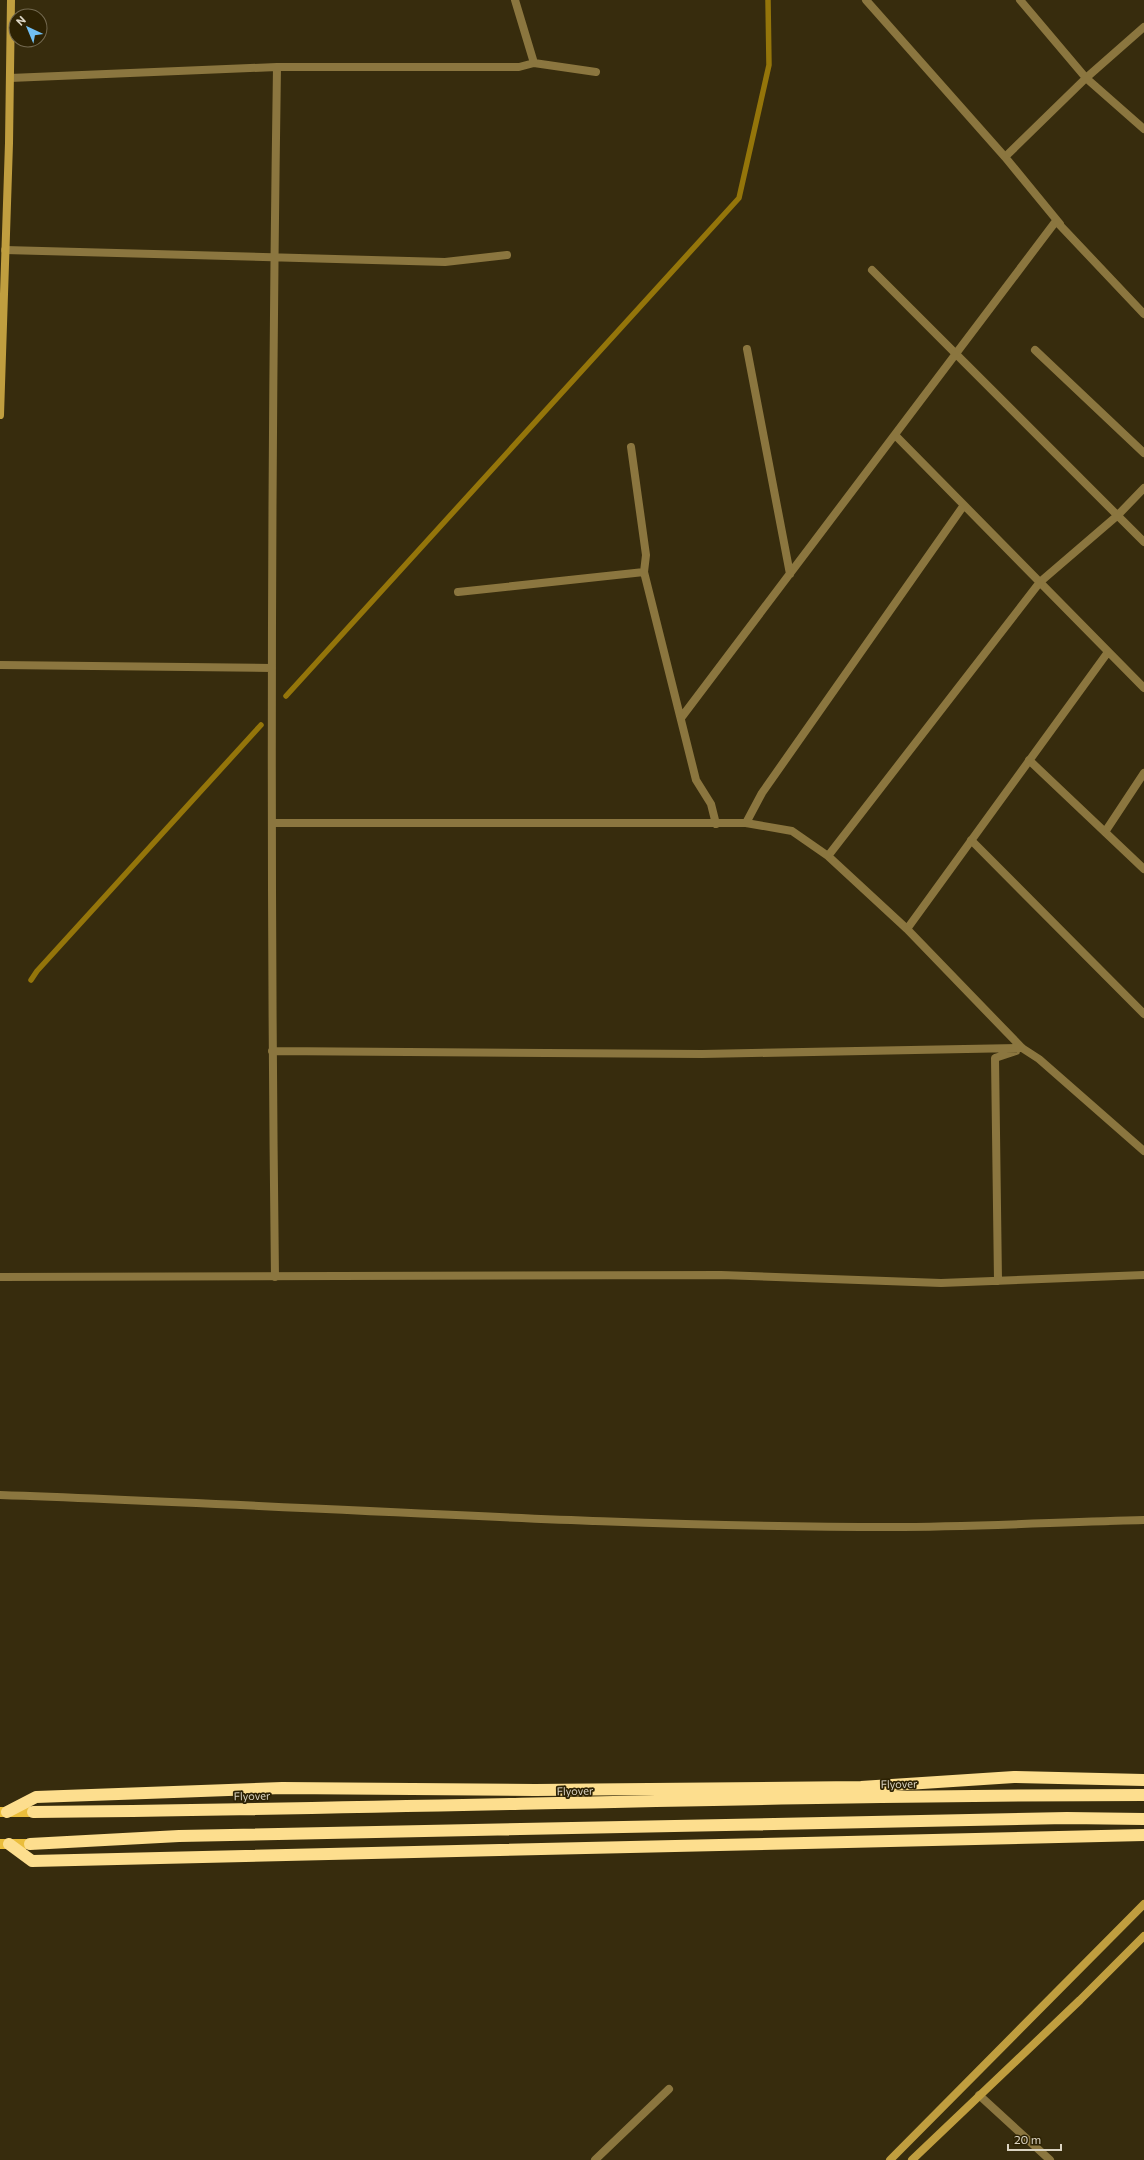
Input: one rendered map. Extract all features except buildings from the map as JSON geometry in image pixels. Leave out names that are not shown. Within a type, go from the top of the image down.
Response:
[{"type":"highway","points":[[4,1812],[36,1797],[282,1788],[535,1790],[861,1787],[1014,1777],[1144,1780]]},
{"type":"highway","name":"Flyover","points":[[33,1812],[539,1805],[980,1796],[1144,1795]]},
{"type":"highway","points":[[30,1844],[178,1836],[1052,1818],[1144,1819]]},
{"type":"highway","points":[[5,1844],[32,1861],[1144,1835]]},
{"type":"main road","points":[[0,415],[11,0]]},
{"type":"main road","name":"Flyover","points":[[4,1812],[33,1812]]},
{"type":"main road","points":[[5,1844],[30,1844]]},
{"type":"main road","points":[[890,2160],[1144,1904]]},
{"type":"main road","points":[[912,2160],[979,2094],[1080,2000],[1144,1936]]},
{"type":"street","points":[[515,0],[534,63]]},
{"type":"street","points":[[866,0],[1005,157],[1065,230],[1144,314]]},
{"type":"street","points":[[1020,0],[1086,78],[1144,129]]},
{"type":"street","points":[[1005,157],[1086,78],[1144,27]]},
{"type":"street","points":[[10,78],[277,67],[519,67],[534,63],[596,72]]},
{"type":"street","points":[[275,1277],[272,1051],[272,668],[274,259],[277,67]]},
{"type":"street","points":[[681,718],[1056,222],[1065,230]]},
{"type":"street","points":[[5,250],[274,259],[445,262],[507,255]]},
{"type":"street","points":[[872,270],[1144,542]]},
{"type":"street","points":[[747,349],[790,574]]},
{"type":"street","points":[[1035,350],[1144,453]]},
{"type":"street","points":[[895,435],[1144,688]]},
{"type":"street","points":[[631,447],[646,554],[644,572],[696,780],[711,804],[716,824]]},
{"type":"street","points":[[828,856],[1040,582],[1118,515],[1144,488]]},
{"type":"street","points":[[746,823],[762,793],[964,505]]},
{"type":"street","points":[[458,592],[644,572]]},
{"type":"street","points":[[907,929],[1108,652]]},
{"type":"street","points":[[0,665],[272,668]]},
{"type":"street","points":[[1029,760],[1144,869]]},
{"type":"street","points":[[1105,832],[1144,773]]},
{"type":"street","points":[[273,823],[746,823],[792,831],[828,856],[907,929],[1022,1048],[1039,1059],[1144,1151]]},
{"type":"street","points":[[971,840],[1144,1014]]},
{"type":"street","points":[[272,1051],[702,1054],[1022,1048]]},
{"type":"street","points":[[998,1281],[995,1058],[1022,1048]]},
{"type":"street","points":[[0,1277],[63,1275],[275,1277],[721,1275],[941,1283],[1144,1275]]},
{"type":"street","points":[[0,1495],[179,1501],[630,1521],[892,1527],[1144,1520]]},
{"type":"street","points":[[595,2160],[669,2089]]},
{"type":"street","points":[[979,2094],[1050,2160]]},
{"type":"waterway","points":[[286,696],[739,198],[769,65],[768,0]]},
{"type":"waterway","points":[[31,980],[37,971],[261,725]]}]
